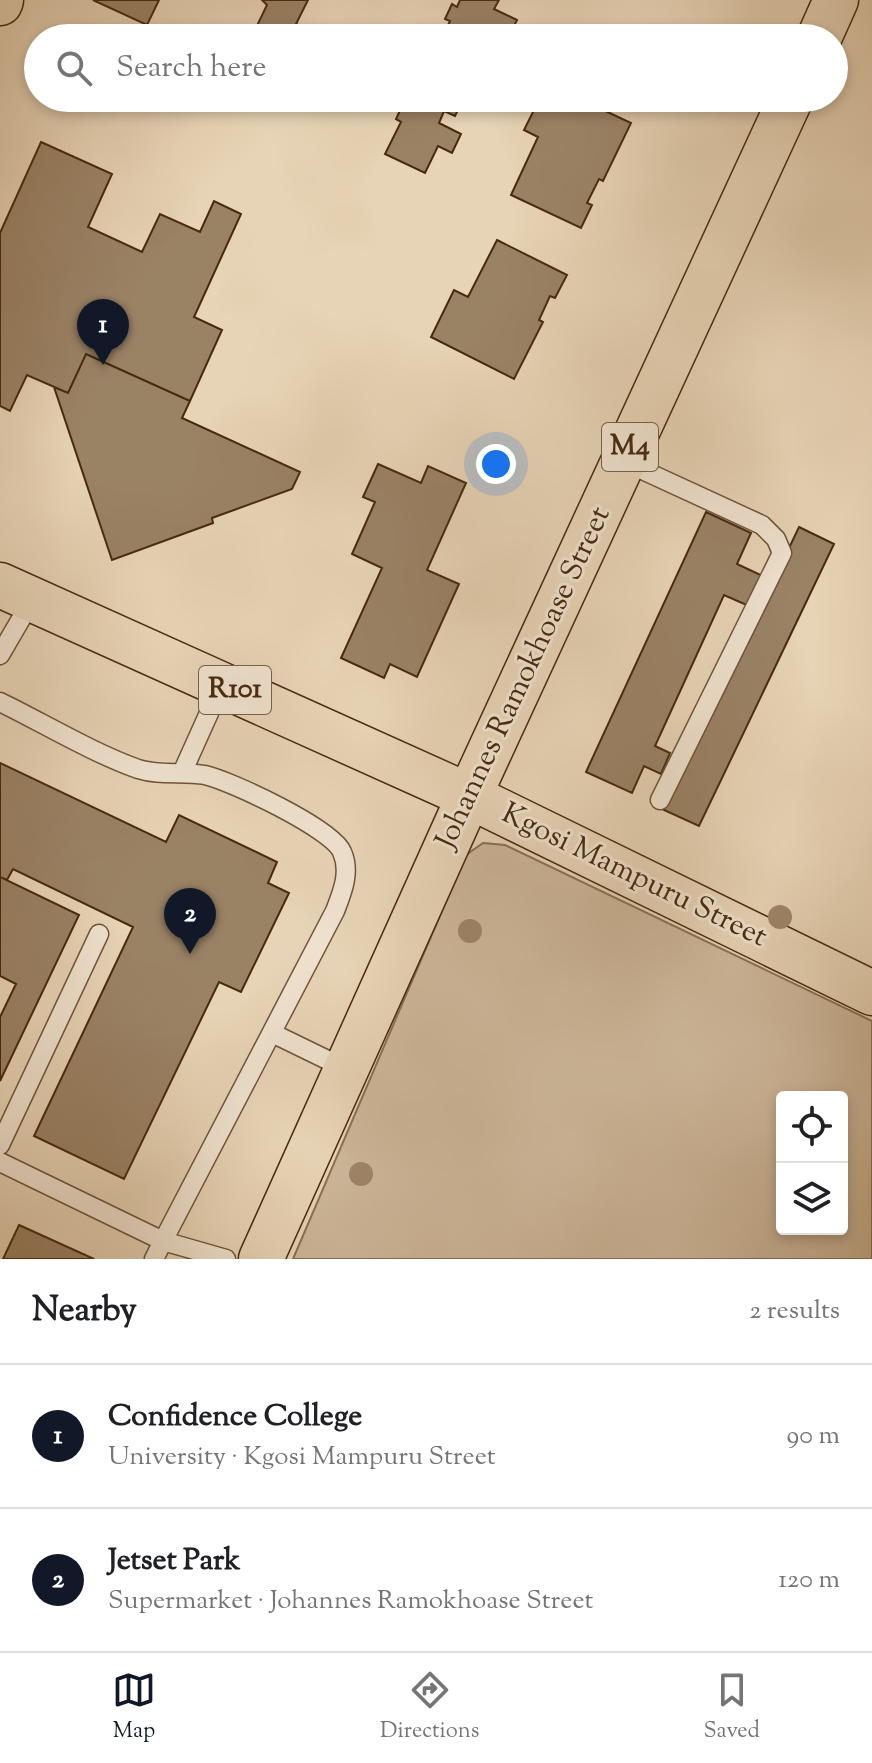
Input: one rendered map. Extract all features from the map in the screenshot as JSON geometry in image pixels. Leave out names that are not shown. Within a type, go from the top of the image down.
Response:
[{"type":"main road","points":[[825,24],[836,0]]},
{"type":"main road","name":"Johannes Ramokhoase Street","points":[[261,1259],[469,796],[785,112]]},
{"type":"main road","name":"Kgosi Mampuru Street","points":[[16,593],[469,796],[872,993]]},
{"type":"lane","points":[[623,461],[762,525],[776,539],[782,553],[660,800]]},
{"type":"lane","points":[[0,655],[16,593]]},
{"type":"lane","points":[[182,773],[222,684]]},
{"type":"lane","points":[[0,702],[139,769],[207,776],[227,784],[323,831],[336,841],[343,853],[344,888],[154,1259]]},
{"type":"lane","points":[[0,1145],[99,934]]},
{"type":"lane","points":[[272,1033],[346,1069]]},
{"type":"lane","points":[[0,1162],[163,1241],[226,1259]]},
{"type":"shaded area","points":[[483,843],[505,845],[872,1021],[872,1259],[293,1259],[466,855]]},
{"type":"building","points":[[93,0],[159,0],[145,24]]},
{"type":"building","points":[[262,0],[308,0],[296,24],[258,24],[267,5]]},
{"type":"building","points":[[460,0],[499,0],[494,9],[517,20],[515,24],[449,24],[450,21],[445,19],[452,4],[457,7]]},
{"type":"building","points":[[399,112],[444,112],[439,123],[461,134],[452,153],[438,146],[425,173],[385,154],[401,122],[396,119]]},
{"type":"building","points":[[533,112],[608,112],[631,123],[603,181],[599,179],[587,203],[592,205],[581,228],[511,195],[538,137],[524,130]]},
{"type":"building","points":[[41,142],[112,174],[88,227],[142,252],[160,214],[200,232],[214,201],[241,214],[194,317],[222,330],[190,401],[86,354],[68,393],[27,375],[10,411],[0,406],[0,233]]},
{"type":"building","points":[[497,240],[567,275],[555,298],[550,296],[539,320],[543,322],[514,379],[431,337],[454,290],[468,297]]},
{"type":"building","points":[[86,354],[190,401],[182,418],[300,472],[292,489],[212,518],[213,523],[112,560],[54,387],[68,393]]},
{"type":"building","points":[[378,464],[421,483],[428,466],[466,483],[427,570],[459,584],[417,677],[390,664],[384,678],[341,658],[382,568],[352,554],[375,502],[363,497]]},
{"type":"building","points":[[706,512],[751,533],[737,564],[765,577],[751,607],[724,595],[655,746],[670,753],[661,774],[644,766],[632,793],[586,772]]},
{"type":"building","points":[[799,527],[834,544],[699,826],[664,810]]},
{"type":"building","points":[[0,763],[166,842],[179,815],[277,862],[268,883],[289,893],[241,992],[219,982],[124,1179],[34,1136],[133,927],[13,869],[7,880],[0,877]]},
{"type":"building","points":[[0,877],[79,915],[0,1081],[0,1017],[16,984],[0,976]]},
{"type":"building","points":[[19,1225],[94,1259],[3,1259]]},
{"type":"place","name":"Confidence College","points":[[103,365]]},
{"type":"place","name":"Jetset Park","points":[[190,954]]}]
